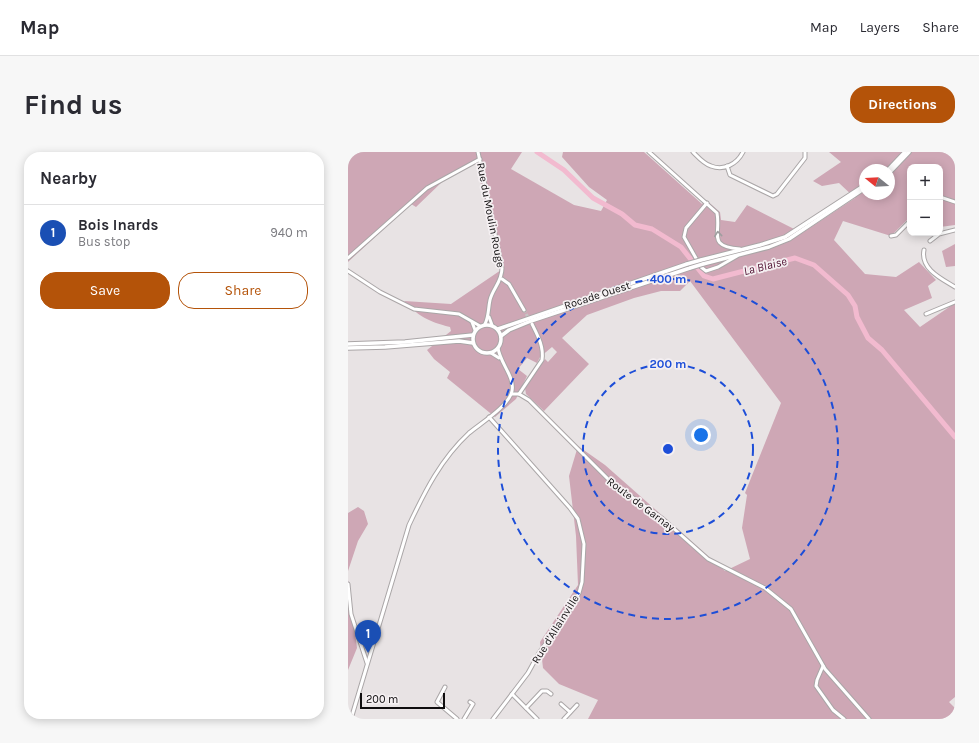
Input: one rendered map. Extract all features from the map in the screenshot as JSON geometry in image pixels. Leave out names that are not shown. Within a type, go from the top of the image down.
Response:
[{"type":"main road","points":[[894,164],[905,152]]},
{"type":"main road","points":[[895,167],[909,152]]},
{"type":"main road","name":"Rocade Ouest","points":[[498,329],[789,234],[859,189]]},
{"type":"main road","name":"Rocade Ouest","points":[[702,262],[739,255],[789,239],[859,192]]},
{"type":"main road","name":"Rocade Ouest","points":[[501,336],[514,327],[616,294],[688,266]]},
{"type":"main road","points":[[485,324],[492,325],[498,329],[501,336],[501,342],[498,348],[491,353],[481,352],[476,348],[473,342],[475,330],[485,324]]},
{"type":"main road","points":[[348,344],[405,342],[473,335]]},
{"type":"main road","points":[[348,348],[385,347],[459,341],[473,342]]},
{"type":"street","name":"Rue du Moulin Rouge","points":[[478,152],[485,192],[497,235],[502,268],[502,279],[490,301],[489,317],[492,325]]},
{"type":"street","points":[[649,152],[717,213],[717,237],[721,244],[730,248],[744,249]]},
{"type":"street","points":[[693,152],[711,166],[727,166],[736,162],[743,152]]},
{"type":"street","points":[[727,166],[730,175],[773,196],[777,194],[805,158],[805,152]]},
{"type":"street","points":[[348,258],[427,188],[480,159]]},
{"type":"street","points":[[943,198],[955,202]]},
{"type":"street","points":[[707,203],[686,228],[684,237],[703,269],[709,271],[739,255]]},
{"type":"street","points":[[891,236],[896,236],[907,224]]},
{"type":"street","points":[[930,241],[939,234],[955,230]]},
{"type":"street","points":[[924,250],[923,256],[927,267],[955,287]]},
{"type":"street","points":[[348,271],[380,292],[414,309],[459,314],[480,326]]},
{"type":"street","name":"Rue du Moulin Rouge","points":[[502,279],[510,284],[524,310]]},
{"type":"street","points":[[926,314],[955,302]]},
{"type":"street","name":"Rue du Moulin Rouge","points":[[485,324],[489,317]]},
{"type":"street","points":[[472,322],[475,330]]},
{"type":"street","points":[[512,394],[519,394],[542,360],[543,349],[532,324]]},
{"type":"street","points":[[351,719],[409,525],[423,496],[438,470],[453,450],[469,433],[504,405],[512,394],[512,379],[500,359],[498,348]]},
{"type":"street","points":[[491,353],[500,359]]},
{"type":"street","name":"Route de Garnay","points":[[519,394],[529,400],[612,484],[663,519],[708,559],[765,588],[782,600],[797,617],[823,666],[869,719]]},
{"type":"street","name":"Rue d'Allainville","points":[[488,417],[570,508],[578,519],[583,532],[584,544],[582,582],[576,600],[512,694],[493,719]]},
{"type":"street","points":[[348,584],[351,614],[367,663]]},
{"type":"street","points":[[823,666],[816,686],[833,710],[844,719]]},
{"type":"street","points":[[445,687],[437,702],[457,719]]},
{"type":"street","points":[[526,708],[542,691],[547,691],[551,694]]},
{"type":"street","points":[[512,694],[537,719]]},
{"type":"street","points":[[464,719],[473,704],[470,702]]},
{"type":"street","points":[[562,704],[570,712]]},
{"type":"street","points":[[564,719],[577,705]]},
{"type":"shaded area","points":[[348,152],[522,152],[511,169],[574,205],[601,211],[607,200],[589,187],[562,157],[563,152],[644,152],[702,204],[706,200],[720,212],[721,220],[735,222],[747,205],[802,233],[855,198],[839,183],[822,186],[813,181],[841,162],[829,152],[955,152],[955,225],[943,227],[943,164],[907,164],[907,220],[891,236],[843,221],[834,240],[865,274],[896,277],[919,262],[936,280],[928,286],[932,298],[904,310],[920,327],[955,303],[955,697],[949,702],[955,708],[955,719],[588,719],[598,700],[559,684],[543,668],[540,642],[578,585],[576,536],[569,476],[578,446],[605,465],[725,571],[750,559],[742,528],[747,495],[745,493],[781,403],[690,281],[680,291],[661,291],[634,298],[587,315],[562,338],[589,364],[544,411],[526,394],[525,388],[545,359],[548,362],[557,352],[552,347],[540,357],[537,363],[527,358],[518,369],[527,376],[516,399],[495,417],[447,378],[450,372],[434,359],[427,350],[451,331],[450,327],[424,318],[404,301],[451,304],[501,270],[476,163],[443,181],[416,207],[411,204],[348,262]]},
{"type":"shaded area","points":[[955,244],[955,266],[946,267],[942,251]]},
{"type":"shaded area","points":[[358,507],[364,511],[368,524],[358,541],[348,571],[348,513]]},
{"type":"shaded area","points":[[348,580],[357,648],[348,670]]},
{"type":"waterway","name":"La Blaise","points":[[537,152],[564,170],[593,198],[622,214],[635,225],[652,229],[681,247],[704,276],[713,279],[795,258],[814,265],[848,295],[855,306],[857,317],[868,338],[882,350],[955,437]]},
{"type":"tunnel","points":[[524,310],[529,319]]},
{"type":"place","name":"Bois Inards","points":[[368,653]]}]
